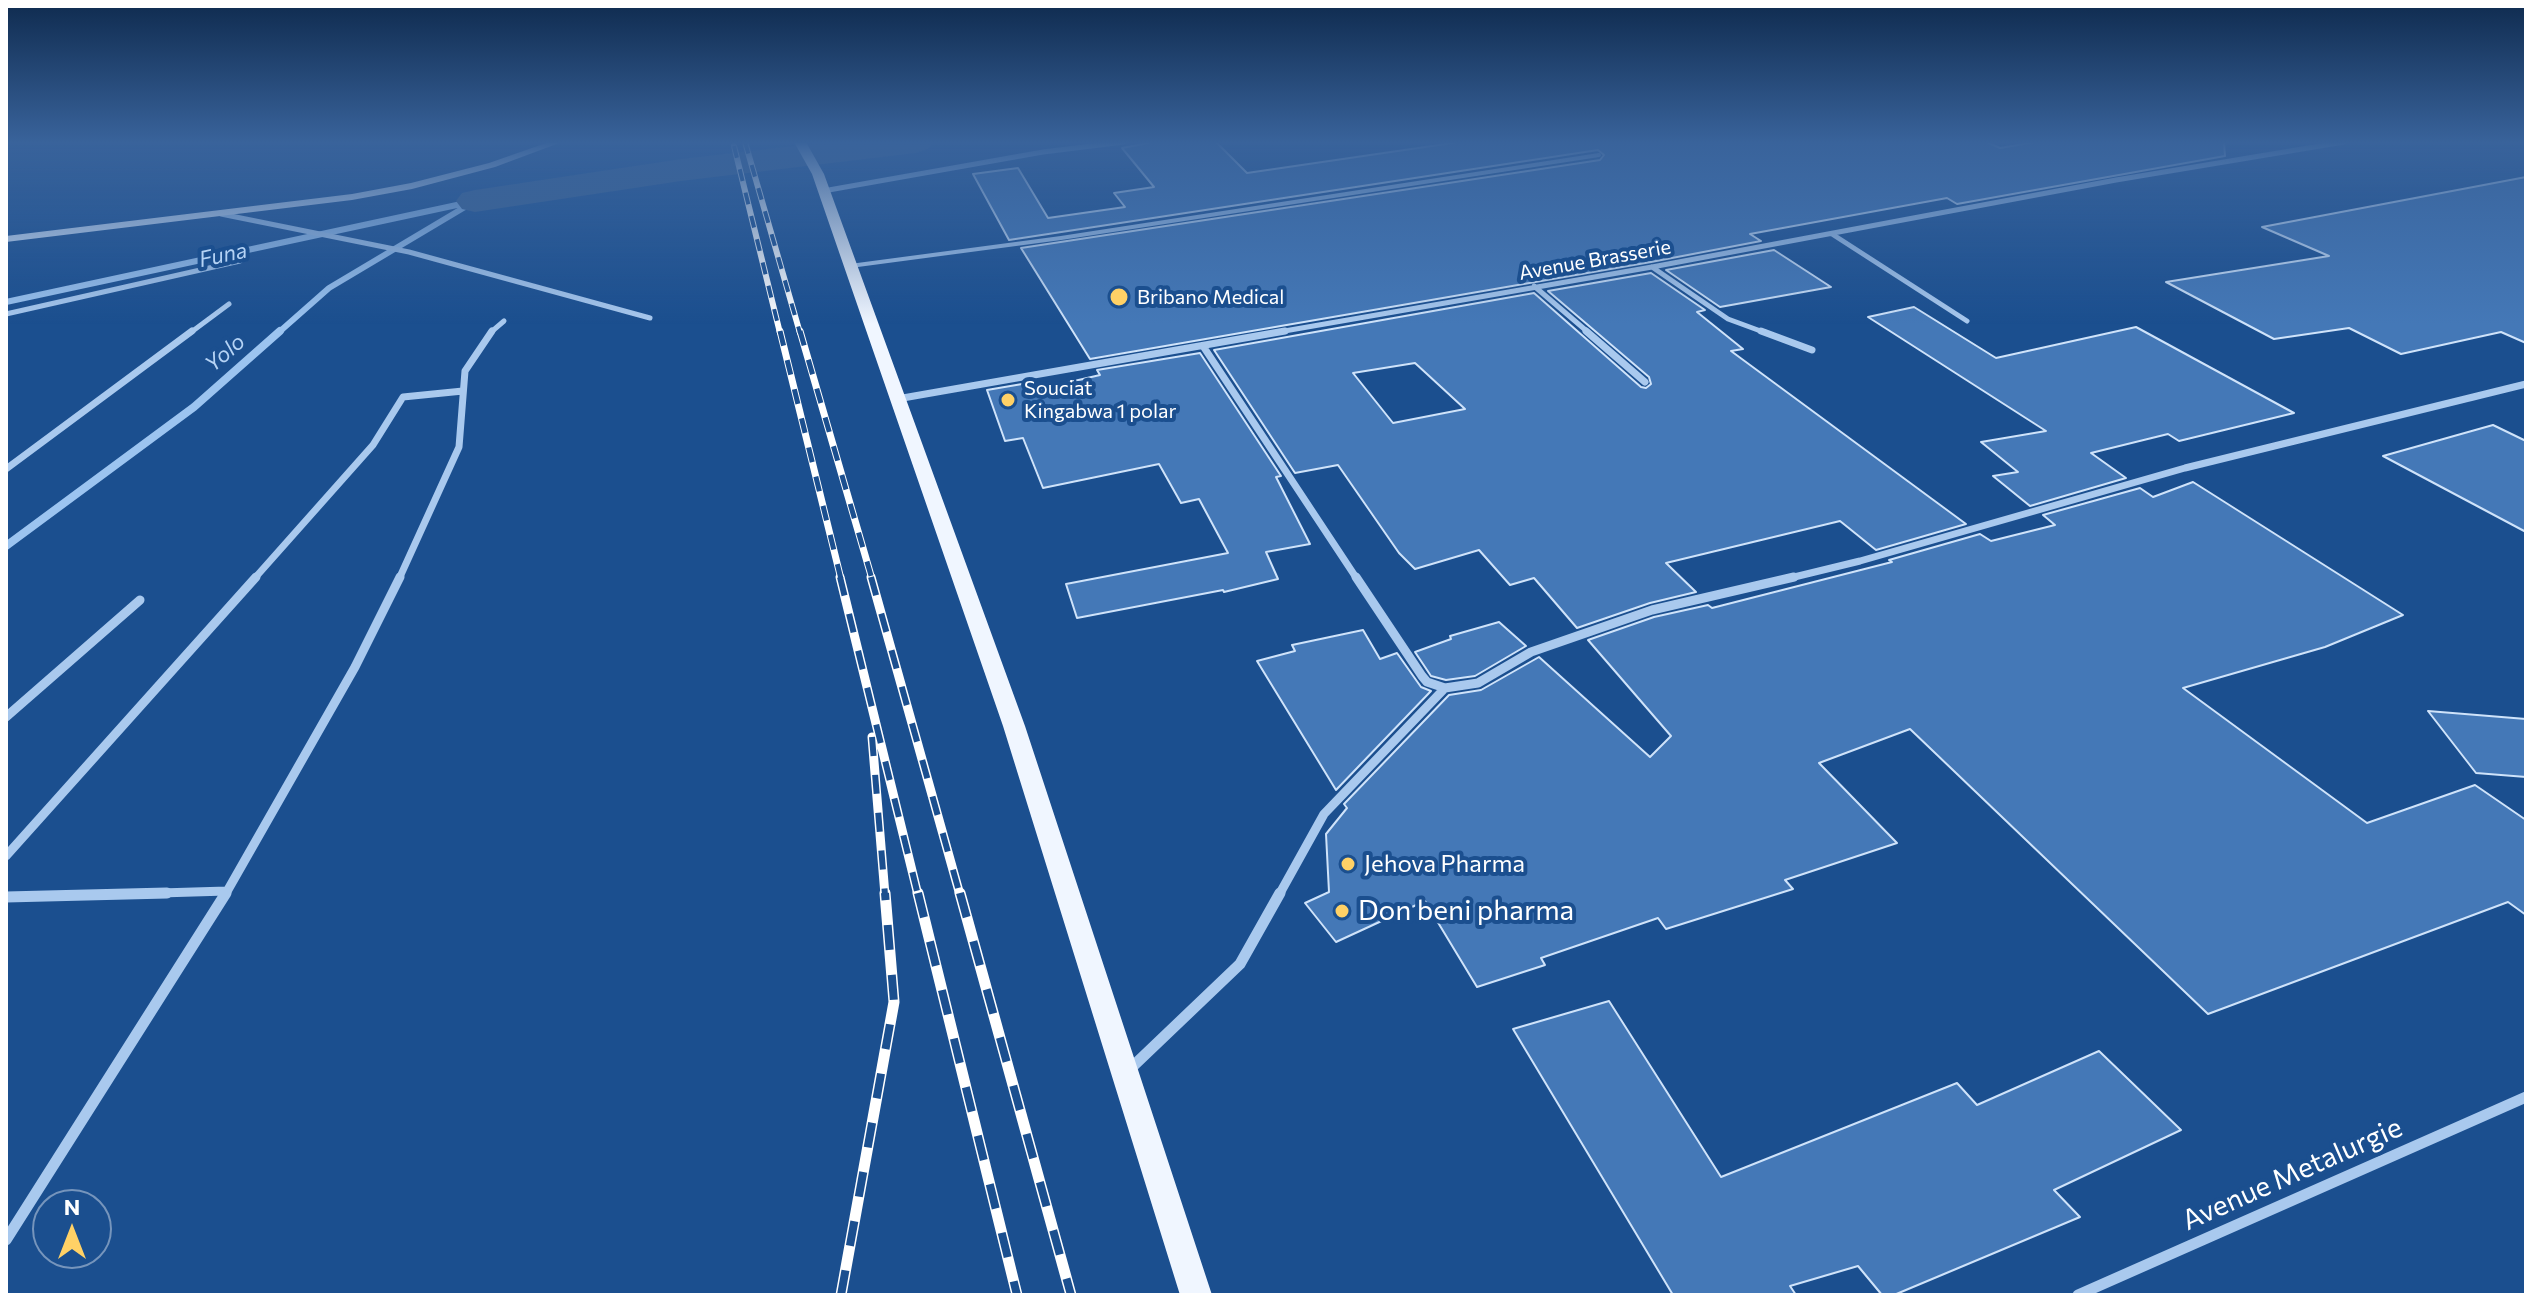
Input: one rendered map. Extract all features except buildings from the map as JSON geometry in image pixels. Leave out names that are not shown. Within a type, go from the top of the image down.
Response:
[{"type":"main road","points":[[6,239],[298,203]]},
{"type":"main road","points":[[828,203],[1014,726],[1196,1295]]},
{"type":"street","name":"Avenue Brasserie","points":[[897,399],[1652,267],[1997,203]]},
{"type":"street","points":[[221,214],[409,252],[650,318]]},
{"type":"street","points":[[1832,234],[1967,321]]},
{"type":"street","points":[[6,314],[240,261]]},
{"type":"street","points":[[1652,267],[1728,319],[1812,350]]},
{"type":"street","points":[[1534,286],[1645,382]]},
{"type":"street","points":[[6,469],[229,304]]},
{"type":"street","points":[[6,1240],[227,891],[355,667],[416,545],[459,447],[465,371],[487,336],[504,321]]},
{"type":"street","points":[[1203,346],[1422,676],[1427,682],[1445,688],[1478,683],[1531,652],[1652,610],[1860,561],[2185,468],[2526,384]]},
{"type":"street","points":[[6,856],[373,445],[403,397],[463,391]]},
{"type":"street","points":[[6,717],[140,600]]},
{"type":"street","points":[[1126,1073],[1240,964],[1324,814],[1445,688]]},
{"type":"street","points":[[6,897],[227,891]]},
{"type":"street","name":"Avenue Metalurgie","points":[[2078,1295],[2526,1097]]},
{"type":"lane","points":[[850,266],[1076,236],[1291,203]]},
{"type":"waterway","name":"Funa","points":[[6,302],[466,203]]},
{"type":"waterway","name":"Yolo","points":[[278,333],[329,288],[472,203]]},
{"type":"waterway","name":"Yolo","points":[[6,546],[194,407],[280,331]]},
{"type":"railway","points":[[748,203],[780,333]]},
{"type":"railway","points":[[762,203],[800,333]]},
{"type":"railway","points":[[780,331],[841,579]]},
{"type":"railway","points":[[800,331],[872,579]]},
{"type":"railway","points":[[840,577],[918,895]]},
{"type":"railway","points":[[871,577],[960,895]]},
{"type":"railway","points":[[872,737],[885,895]]},
{"type":"railway","points":[[841,1295],[894,1002],[885,893]]},
{"type":"railway","points":[[918,893],[1017,1295]]},
{"type":"railway","points":[[960,893],[1071,1295]]},
{"type":"place","name":"Bribano Medical","points":[[1119,297]]},
{"type":"place","name":"Souciat Kingabwa 1 polar","points":[[1008,400]]},
{"type":"place","name":"Jehova Pharma","points":[[1348,864]]},
{"type":"place","name":"Don beni pharma","points":[[1342,911]]}]
